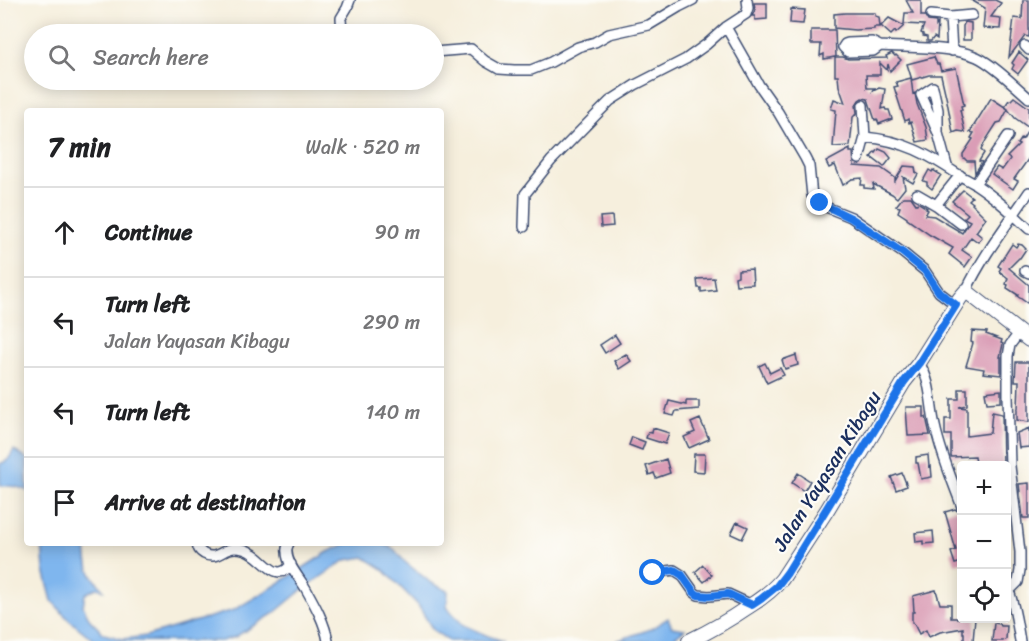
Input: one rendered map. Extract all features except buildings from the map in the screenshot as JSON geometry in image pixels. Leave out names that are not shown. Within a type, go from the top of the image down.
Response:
[{"type":"street","points":[[341,24],[341,18],[350,0]]},
{"type":"street","points":[[444,51],[471,49],[484,61],[499,69],[531,70],[609,34],[649,25],[693,0]]},
{"type":"street","points":[[524,227],[525,194],[551,161],[598,113],[610,101],[635,85],[686,59],[707,44],[726,27],[746,14],[747,0]]},
{"type":"street","points":[[931,15],[950,17],[972,15]]},
{"type":"street","points":[[950,17],[952,51]]},
{"type":"street","points":[[726,27],[805,158],[810,173],[812,196],[820,203],[860,223],[903,253],[925,271],[939,292],[956,305]]},
{"type":"street","points":[[880,46],[952,51],[972,55],[1027,92]]},
{"type":"street","points":[[860,159],[866,137],[863,105]]},
{"type":"street","points":[[938,133],[947,166]]},
{"type":"street","points":[[975,184],[1008,136]]},
{"type":"street","points":[[866,137],[909,146],[947,166],[975,184],[1014,214],[1029,229]]},
{"type":"street","points":[[936,205],[960,175]]},
{"type":"street","points":[[1011,588],[1018,582],[1020,552],[1009,450],[1008,356],[1010,345],[1024,336],[966,291],[982,261],[1029,192]]},
{"type":"street","points":[[917,194],[936,205],[960,224]]},
{"type":"street","name":"Jalan Yayasan Kibagu","points":[[689,641],[727,621],[777,586],[827,510],[904,382],[966,291]]},
{"type":"street","points":[[919,363],[927,379],[934,424],[942,454],[957,494]]},
{"type":"street","points":[[198,546],[200,552],[210,557],[234,548],[246,550],[277,572],[293,567]]},
{"type":"street","points":[[288,546],[287,554],[307,590],[328,641]]},
{"type":"street","points":[[653,573],[674,570],[682,575],[698,595],[728,594],[752,605]]},
{"type":"street","points":[[1011,599],[1017,618],[1020,641]]},
{"type":"water","points":[[14,450],[24,457],[24,490],[0,486],[0,464],[8,460]]},
{"type":"water","points":[[42,546],[86,546],[89,569],[104,590],[96,588],[85,594],[83,606],[90,620],[104,634],[123,639],[146,636],[234,610],[341,546],[388,546],[430,582],[448,591],[447,607],[463,625],[504,641],[449,641],[433,630],[418,605],[383,569],[364,557],[346,560],[303,589],[273,614],[235,637],[221,641],[95,641],[69,620],[52,601],[44,570]]},
{"type":"water","points":[[668,618],[672,627],[685,629],[669,641],[616,641],[651,629]]},
{"type":"route","points":[[653,573],[674,570],[682,575],[698,595],[728,594],[752,605],[777,586],[827,510],[904,382],[956,305],[939,292],[918,263],[851,218],[820,203]]}]
